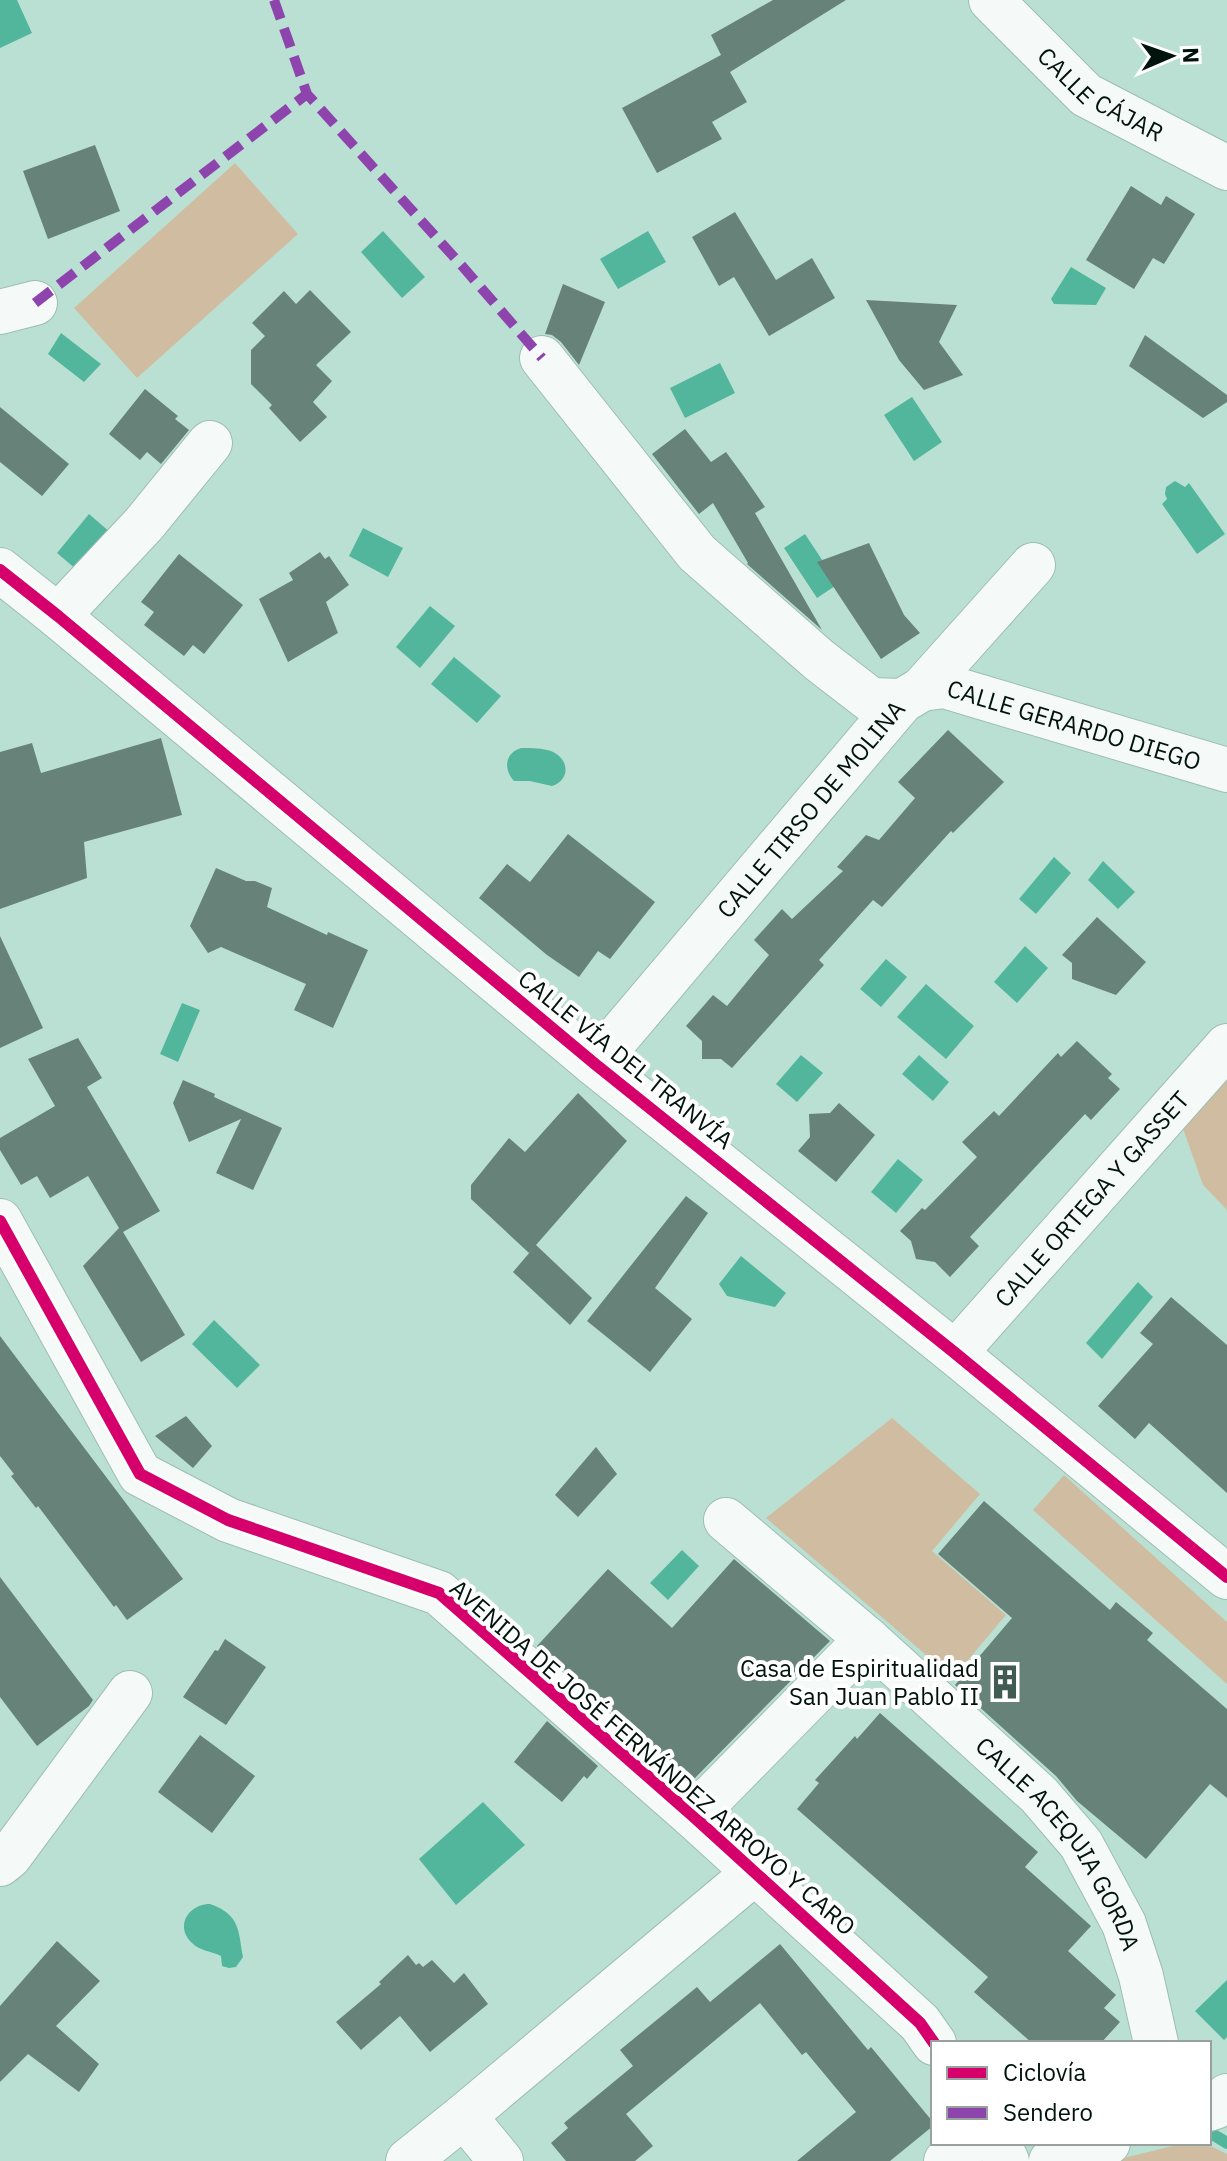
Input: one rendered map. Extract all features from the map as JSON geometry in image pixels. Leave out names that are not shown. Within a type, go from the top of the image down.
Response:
[{"type":"street","name":"CALLE CÁJAR","points":[[991,0],[1086,95],[1227,168]]},
{"type":"street","name":"CALLE GERARDO DIEGO","points":[[542,358],[697,553],[819,660],[871,700],[912,695],[944,686],[1227,770]]},
{"type":"street","points":[[58,616],[144,524],[210,443]]},
{"type":"street","name":"CALLE TIRSO DE MOLINA","points":[[595,1064],[912,695],[1033,565]]},
{"type":"street","name":"CALLE VÍA DEL TRANVÍA","points":[[0,570],[595,1064],[955,1353],[1227,1577]]},
{"type":"street","name":"CALLE ORTEGA Y GASSET","points":[[955,1353],[1227,1046]]},
{"type":"street","name":"AVENIDA DE JOSÉ FERNÁNDEZ ARROYO Y CARO","points":[[0,1221],[140,1474],[228,1520],[439,1593],[693,1816],[920,2023],[933,2041]]},
{"type":"street","name":"CALLE ACEQUIA GORDA","points":[[726,1520],[867,1639],[1039,1795],[1081,1844],[1124,1924],[1141,1976],[1156,2041]]},
{"type":"street","points":[[693,1816],[867,1639]]},
{"type":"street","points":[[0,1864],[9,1857],[130,1693]]},
{"type":"street","points":[[408,2161],[754,1873]]},
{"type":"street","points":[[1211,2108],[1227,2096]]},
{"type":"street","points":[[464,2116],[501,2161]]},
{"type":"street","points":[[946,2161],[966,2145]]},
{"type":"street","points":[[1051,2161],[1102,2145]]},
{"type":"shaded area","points":[[0,0],[17,0],[32,33],[0,48]]},
{"type":"shaded area","points":[[235,163],[298,234],[137,378],[74,308]]},
{"type":"shaded area","points":[[383,231],[425,277],[402,298],[361,252]]},
{"type":"shaded area","points":[[648,231],[666,262],[618,289],[600,259]]},
{"type":"shaded area","points":[[1071,267],[1106,288],[1096,305],[1054,304],[1051,299]]},
{"type":"shaded area","points":[[61,333],[101,364],[84,382],[48,354]]},
{"type":"shaded area","points":[[720,363],[735,393],[685,418],[670,388]]},
{"type":"shaded area","points":[[912,397],[942,442],[914,461],[884,415]]},
{"type":"shaded area","points":[[1175,481],[1185,487],[1189,483],[1225,534],[1197,554],[1162,504],[1167,499],[1166,487]]},
{"type":"shaded area","points":[[89,514],[111,533],[77,570],[57,553]]},
{"type":"shaded area","points":[[363,528],[403,548],[388,577],[349,556]]},
{"type":"shaded area","points":[[805,534],[838,584],[817,598],[784,548]]},
{"type":"shaded area","points":[[430,606],[455,626],[420,668],[396,647]]},
{"type":"shaded area","points":[[454,657],[501,696],[477,723],[431,684]]},
{"type":"shaded area","points":[[521,748],[554,752],[565,766],[563,778],[552,786],[514,781],[507,762]]},
{"type":"shaded area","points":[[1054,857],[1071,873],[1036,914],[1019,899]]},
{"type":"shaded area","points":[[1103,861],[1135,892],[1118,909],[1088,880]]},
{"type":"shaded area","points":[[1025,946],[1048,968],[1017,1003],[994,982]]},
{"type":"shaded area","points":[[886,959],[907,977],[881,1007],[860,989]]},
{"type":"shaded area","points":[[926,984],[974,1026],[946,1059],[897,1017]]},
{"type":"shaded area","points":[[182,1003],[200,1010],[178,1062],[160,1054]]},
{"type":"shaded area","points":[[801,1055],[823,1073],[797,1102],[776,1084]]},
{"type":"shaded area","points":[[919,1055],[949,1082],[933,1101],[902,1074]]},
{"type":"shaded area","points":[[1227,1073],[1227,1210],[1203,1185],[1181,1123]]},
{"type":"shaded area","points":[[898,1159],[923,1180],[896,1213],[871,1192]]},
{"type":"shaded area","points":[[741,1256],[786,1293],[775,1307],[727,1296],[719,1284]]},
{"type":"shaded area","points":[[1138,1282],[1153,1297],[1102,1359],[1086,1343]]},
{"type":"shaded area","points":[[214,1320],[260,1365],[237,1388],[192,1344]]},
{"type":"shaded area","points":[[892,1418],[980,1494],[932,1551],[1006,1615],[953,1678],[766,1518]]},
{"type":"shaded area","points":[[1064,1475],[1227,1622],[1227,1684],[1033,1510]]},
{"type":"shaded area","points":[[682,1550],[699,1566],[668,1600],[650,1583]]},
{"type":"shaded area","points":[[483,1802],[525,1845],[456,1905],[419,1859]]},
{"type":"shaded area","points":[[210,1904],[228,1913],[239,1932],[243,1957],[236,1967],[222,1966],[221,1956],[198,1948],[184,1930],[190,1912]]},
{"type":"shaded area","points":[[1227,1980],[1227,2037],[1224,2040],[1195,2011]]},
{"type":"shaded area","points":[[1177,2145],[1208,2145],[1227,2154],[1227,2161],[1111,2161]]},
{"type":"building","points":[[773,0],[846,0],[730,72],[747,102],[712,122],[722,139],[657,173],[622,108],[721,55],[711,35]]},
{"type":"building","points":[[95,145],[120,211],[48,239],[23,171]]},
{"type":"building","points":[[1131,186],[1161,205],[1166,196],[1195,214],[1164,264],[1153,258],[1134,289],[1086,260]]},
{"type":"building","points":[[735,212],[776,280],[812,258],[835,298],[769,336],[734,277],[719,286],[692,237]]},
{"type":"building","points":[[563,284],[605,302],[579,365],[561,342],[545,334]]},
{"type":"building","points":[[310,290],[351,332],[316,365],[332,381],[313,402],[327,417],[300,442],[269,408],[272,405],[251,384],[251,350],[265,336],[252,323],[284,291],[296,304]]},
{"type":"building","points":[[866,300],[957,305],[939,342],[963,375],[924,390],[899,360]]},
{"type":"building","points":[[1145,335],[1227,395],[1227,402],[1203,418],[1129,366]]},
{"type":"building","points":[[145,389],[178,416],[175,419],[189,430],[161,464],[147,452],[140,460],[109,434]]},
{"type":"building","points":[[0,407],[69,464],[42,496],[0,462]]},
{"type":"building","points":[[685,429],[711,462],[726,452],[765,507],[755,513],[822,630],[747,564],[713,503],[699,514],[652,454]]},
{"type":"building","points":[[869,543],[904,615],[920,633],[881,659],[817,562]]},
{"type":"building","points":[[320,552],[325,559],[329,556],[349,585],[326,602],[338,633],[288,662],[259,599],[293,580],[289,573]]},
{"type":"building","points":[[179,554],[243,605],[204,654],[193,645],[184,656],[144,625],[154,612],[141,602]]},
{"type":"building","points":[[948,730],[1004,782],[953,833],[951,831],[882,907],[873,900],[819,960],[824,965],[732,1068],[721,1059],[702,1059],[702,1041],[686,1026],[713,995],[727,1006],[769,955],[754,940],[782,909],[792,919],[843,871],[837,867],[866,835],[879,840],[915,798],[898,782]]},
{"type":"building","points":[[161,738],[182,815],[84,842],[87,878],[0,909],[0,752],[32,743],[41,773]]},
{"type":"building","points":[[568,834],[655,902],[610,959],[598,951],[579,977],[547,955],[479,898],[507,864],[530,882]]},
{"type":"building","points":[[216,868],[272,888],[267,907],[368,950],[333,1028],[294,1010],[306,984],[221,947],[208,953],[190,926]]},
{"type":"building","points":[[1097,917],[1146,962],[1116,995],[1072,979],[1072,963],[1062,955]]},
{"type":"building","points":[[0,936],[43,1028],[0,1048]]},
{"type":"building","points":[[78,1038],[102,1078],[87,1087],[160,1211],[123,1232],[185,1335],[141,1362],[83,1266],[119,1228],[88,1176],[50,1198],[37,1176],[21,1185],[0,1150],[0,1138],[55,1106],[28,1059]]},
{"type":"building","points":[[1077,1041],[1112,1074],[1108,1078],[1120,1089],[1091,1120],[1085,1114],[970,1237],[979,1246],[950,1277],[935,1262],[916,1259],[911,1241],[900,1231],[977,1157],[962,1142],[994,1111],[999,1116],[1058,1053],[1061,1057]]},
{"type":"building","points":[[183,1080],[282,1128],[253,1190],[216,1173],[241,1119],[189,1142],[173,1103]]},
{"type":"building","points":[[578,1093],[627,1141],[529,1253],[471,1199],[471,1185],[509,1138],[525,1152]]},
{"type":"building","points":[[839,1103],[875,1135],[836,1182],[798,1151],[810,1137],[809,1114],[830,1113]]},
{"type":"building","points":[[686,1196],[708,1213],[655,1288],[692,1319],[650,1372],[587,1321]]},
{"type":"building","points":[[536,1245],[592,1298],[570,1325],[513,1272]]},
{"type":"building","points":[[1171,1297],[1227,1345],[1227,1493],[1149,1423],[1135,1439],[1098,1406],[1153,1344],[1140,1333]]},
{"type":"building","points":[[0,1336],[183,1579],[127,1620],[11,1476],[14,1474],[0,1456]]},
{"type":"building","points":[[186,1416],[212,1446],[193,1468],[155,1436]]},
{"type":"building","points":[[596,1447],[617,1474],[578,1517],[555,1495]]},
{"type":"building","name":"Casa de Espiritualidad San Juan Pablo II","points":[[984,1501],[1110,1610],[1116,1602],[1153,1633],[1147,1640],[1227,1709],[1227,1798],[1210,1784],[1146,1859],[1077,1801],[1056,1776],[955,1685],[1012,1618],[938,1554]]},
{"type":"building","points":[[734,1559],[830,1641],[694,1779],[652,1747],[537,1646],[608,1569],[672,1628]]},
{"type":"building","points":[[0,1577],[93,1700],[37,1746],[0,1697]]},
{"type":"building","points":[[225,1639],[266,1667],[226,1725],[183,1697]]},
{"type":"building","points":[[880,1713],[1038,1852],[1025,1867],[1091,1926],[1068,1951],[1116,1995],[1104,2008],[1120,2022],[1103,2041],[1030,2041],[974,1992],[988,1977],[797,1809],[819,1783],[815,1780],[855,1736],[857,1739]]},
{"type":"building","points":[[547,1721],[598,1766],[587,1779],[584,1776],[562,1802],[514,1762]]},
{"type":"building","points":[[200,1735],[255,1776],[212,1833],[158,1792]]},
{"type":"building","points":[[57,1941],[100,1981],[56,2026],[99,2064],[79,2092],[28,2054],[0,2082],[0,2006]]},
{"type":"building","points":[[780,1944],[931,2120],[931,2128],[890,2161],[797,2161],[856,2112],[806,2052],[802,2055],[760,2003],[626,2114],[653,2146],[635,2161],[566,2161],[551,2143],[568,2128],[564,2123],[633,2066],[620,2050],[697,1987],[710,2002]]},
{"type":"building","points":[[408,1955],[416,1965],[419,1963],[423,1967],[432,1960],[454,1983],[464,1973],[488,2004],[430,2052],[400,2016],[361,2050],[336,2022],[381,1984],[379,1982]]},
{"type":"waterway","points":[[1211,2133],[1227,2143]]},
{"type":"marked path","points":[[274,0],[307,94],[542,358]]},
{"type":"marked path","points":[[35,303],[307,94]]},
{"type":"cycle path","points":[[0,570],[595,1064],[955,1353],[1227,1577]]},
{"type":"cycle path","points":[[0,1221],[140,1474],[228,1520],[439,1593],[693,1816],[920,2023],[933,2041]]},
{"type":"place","name":"Casa de Espiritualidad San Juan Pablo II","points":[[1005,1682]]}]
